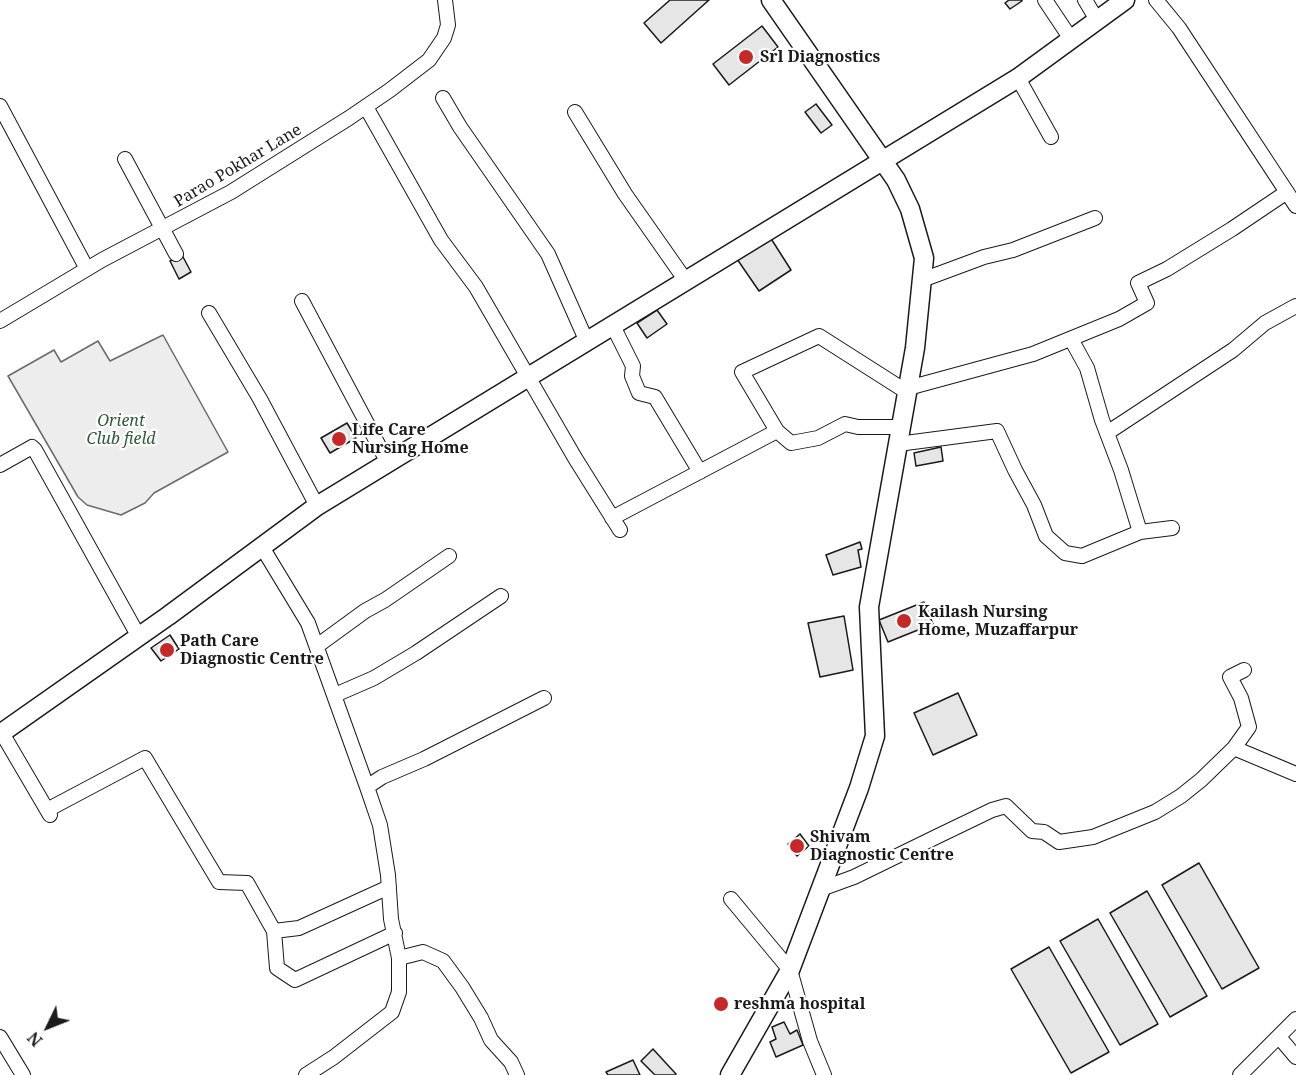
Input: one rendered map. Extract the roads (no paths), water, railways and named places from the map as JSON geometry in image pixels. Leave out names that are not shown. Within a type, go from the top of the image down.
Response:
[{"type":"main road","points":[[730,1075],[790,970],[859,788],[875,736],[870,607],[915,348],[924,258],[910,209],[896,180],[771,0]]},
{"type":"main road","points":[[1,733],[139,637],[317,506],[1018,78],[1125,0]]},
{"type":"street","name":"Parao Pokhar Lane","points":[[0,321],[87,269],[231,192],[366,107],[416,72],[436,51],[444,38],[448,25],[445,0]]},
{"type":"street","points":[[1045,0],[1071,39]]},
{"type":"street","points":[[1085,0],[1097,20]]},
{"type":"street","points":[[1156,0],[1179,28],[1296,206]]},
{"type":"street","points":[[1018,78],[1051,137]]},
{"type":"street","points":[[443,98],[460,127],[548,254],[587,342]]},
{"type":"street","points":[[0,106],[87,269]]},
{"type":"street","points":[[366,107],[441,240],[476,288],[616,524],[700,472],[777,431]]},
{"type":"street","points":[[575,112],[625,194],[686,281]]},
{"type":"street","points":[[125,159],[161,230],[176,254]]},
{"type":"street","points":[[1172,528],[1140,532],[1083,556],[1065,553],[1046,536],[1034,505],[997,430],[900,436],[845,424],[818,438],[791,443],[777,431],[742,372],[819,336],[908,390],[1034,354],[1119,319],[1147,303],[1138,283],[1167,269],[1233,229],[1287,192]]},
{"type":"street","points":[[922,280],[984,257],[1013,250],[1095,218]]},
{"type":"street","points":[[302,301],[388,463]]},
{"type":"street","points":[[1107,433],[1233,350],[1265,323],[1296,306]]},
{"type":"street","points":[[209,313],[261,399],[317,506]]},
{"type":"street","points":[[613,326],[633,366],[632,376],[639,393],[655,397],[700,472]]},
{"type":"street","points":[[1071,339],[1087,368],[1140,532]]},
{"type":"street","points":[[0,465],[32,447],[35,450],[139,637]]},
{"type":"street","points":[[262,547],[308,623],[380,825],[399,958],[399,992],[392,1012],[306,1075]]},
{"type":"street","points":[[317,646],[364,611],[386,600],[448,556]]},
{"type":"street","points":[[335,695],[374,678],[416,653],[501,596]]},
{"type":"street","points":[[821,889],[854,877],[992,810],[1006,806],[1032,831],[1044,832],[1059,842],[1093,837],[1155,812],[1181,796],[1234,748],[1249,727],[1241,698],[1230,677],[1244,670]]},
{"type":"street","points":[[367,787],[382,777],[424,759],[544,698]]},
{"type":"street","points":[[1,733],[48,813],[146,758],[219,882],[247,883],[274,931],[277,968],[295,980],[395,933]]},
{"type":"street","points":[[1234,748],[1296,774]]},
{"type":"street","points":[[274,931],[299,928],[389,887]]},
{"type":"street","points":[[731,899],[790,970],[810,1041],[824,1075]]},
{"type":"street","points":[[399,958],[423,952],[443,961],[472,1003],[491,1040],[511,1062],[517,1075]]},
{"type":"street","points":[[1240,1075],[1296,1019]]},
{"type":"street","points":[[0,1036],[23,1075]]},
{"type":"street","points":[[1279,1037],[1296,1057]]},
{"type":"place","name":"Srl Diagnostics","points":[[746,57]]},
{"type":"place","name":"Life Care Nursing Home","points":[[339,439]]},
{"type":"place","name":"Kailash Nursing Home, Muzaffarpur","points":[[904,621]]},
{"type":"place","name":"Path Care Diagnostic Centre","points":[[167,650]]},
{"type":"place","name":"Shivam Diagnostic Centre","points":[[797,846]]},
{"type":"place","name":"reshma hospital","points":[[721,1004]]},
{"type":"park label","name":"Orient Club field","points":[[121,430]]}]
